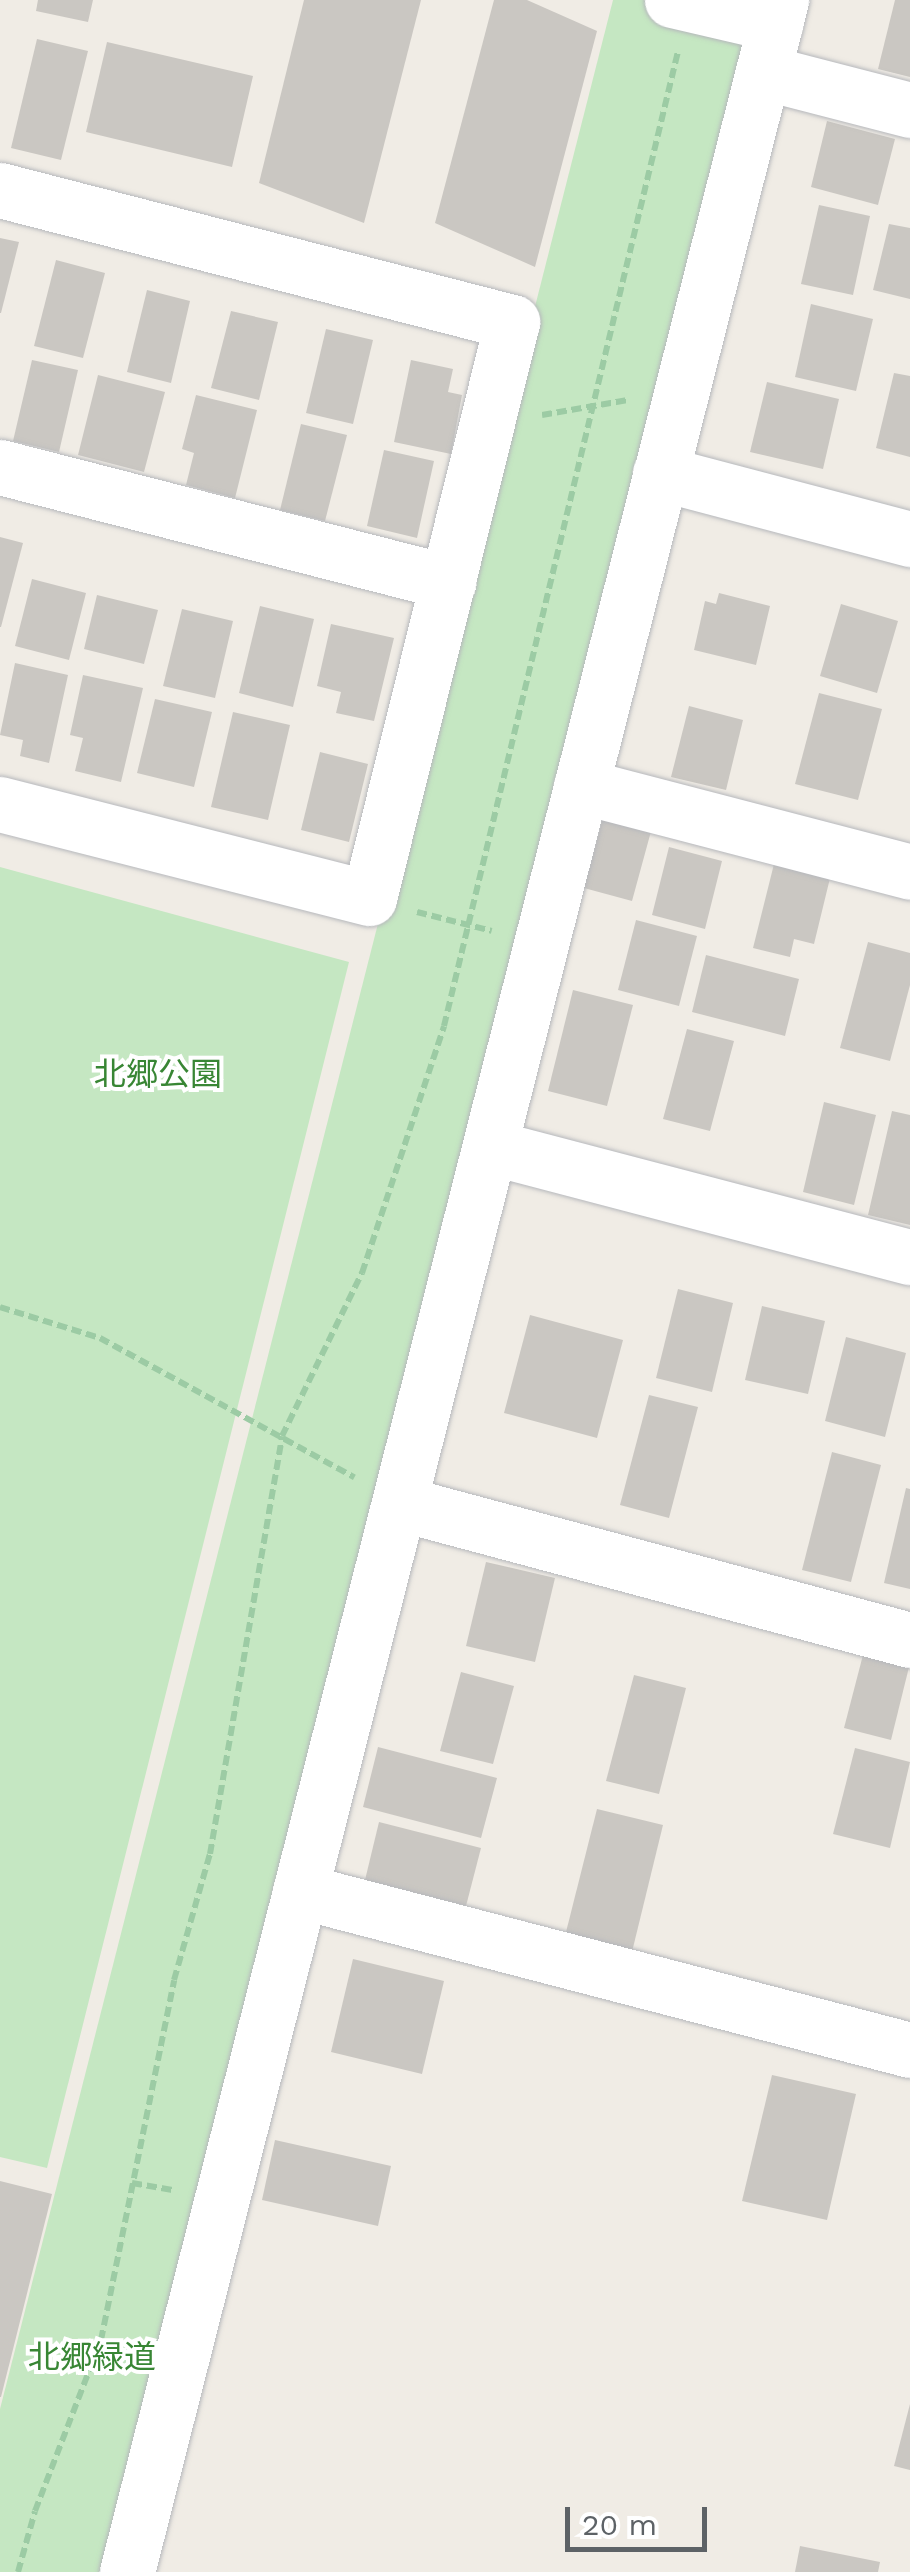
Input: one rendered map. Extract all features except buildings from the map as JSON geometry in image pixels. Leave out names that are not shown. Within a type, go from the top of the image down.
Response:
[{"type":"street","points":[[681,2],[773,32],[910,110]]},
{"type":"street","points":[[128,2572],[773,32]]},
{"type":"street","points":[[0,190],[512,322],[369,898],[0,804]]},
{"type":"street","points":[[0,467],[448,582]]},
{"type":"street","points":[[660,473],[910,539]]},
{"type":"street","points":[[581,786],[910,872]]},
{"type":"street","points":[[490,1147],[910,1257]]},
{"type":"street","points":[[399,1503],[910,1640]]},
{"type":"street","points":[[300,1892],[910,2050]]},
{"type":"path","points":[[18,2572],[35,2511],[101,2340],[174,1980],[210,1854],[282,1436],[362,1273],[444,1026],[593,408],[681,2]]},
{"type":"path","points":[[487,422],[593,408],[683,387]]},
{"type":"path","points":[[369,898],[468,928],[543,938]]},
{"type":"path","points":[[0,1307],[100,1338],[399,1503]]},
{"type":"green space","name":"北郷緑道","points":[[613,0],[769,0],[117,2572],[0,2572],[0,2409]]},
{"type":"green space","name":"北郷公園","points":[[0,867],[349,962],[47,2168],[0,2157]]}]
